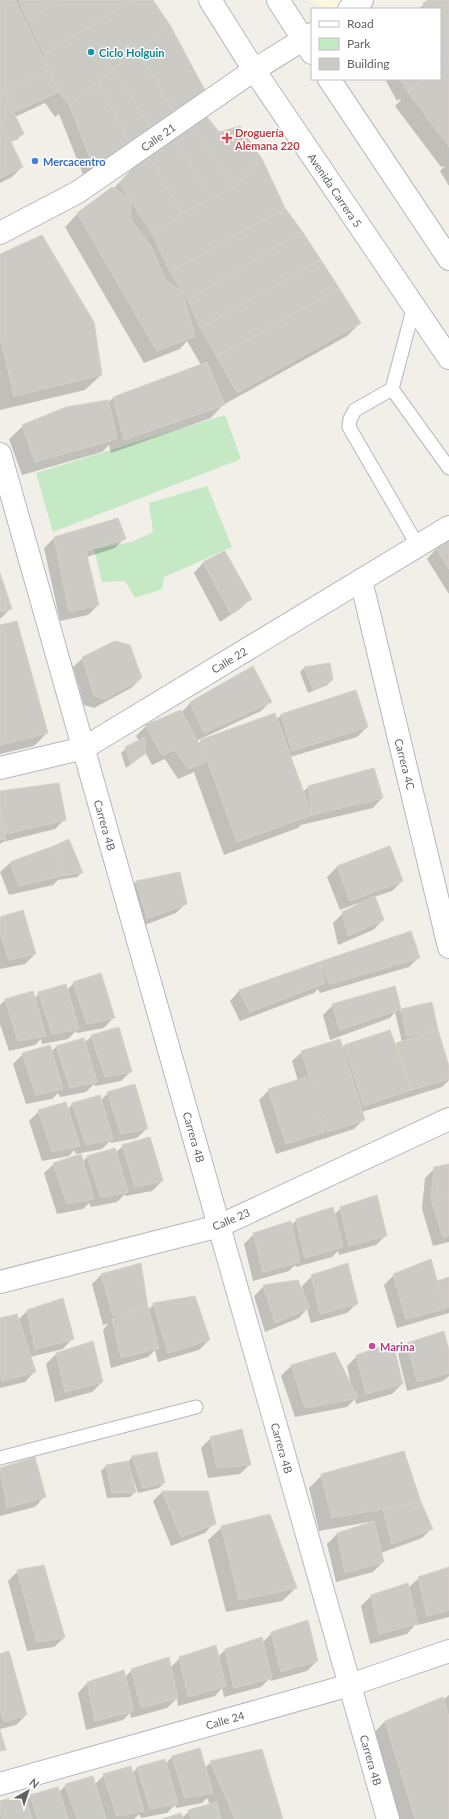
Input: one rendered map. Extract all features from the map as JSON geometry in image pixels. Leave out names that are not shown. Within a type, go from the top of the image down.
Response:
[{"type":"street","name":"Avenida Carrera 5","points":[[210,0],[254,70],[449,358]]},
{"type":"street","points":[[278,0],[309,42]]},
{"type":"street","points":[[350,8],[362,0]]},
{"type":"street","name":"Calle 21","points":[[0,232],[78,192],[254,70],[309,42]]},
{"type":"street","points":[[330,80],[449,259]]},
{"type":"street","name":"Carrera 4B","points":[[0,454],[388,1819]]},
{"type":"street","name":"Calle 22","points":[[0,768],[84,748],[449,527]]},
{"type":"street","name":"Carrera 4C","points":[[361,580],[449,947]]},
{"type":"street","name":"Calle 23","points":[[0,1282],[219,1226],[449,1119]]},
{"type":"street","name":"Calle 24","points":[[0,1784],[350,1685],[449,1651]]},
{"type":"lane","points":[[414,306],[392,389],[355,410],[350,419],[350,427],[418,546]]},
{"type":"lane","points":[[392,389],[449,468]]},
{"type":"lane","points":[[0,1458],[196,1407]]},
{"type":"shaded area","points":[[312,0],[352,0],[343,7],[323,7]]},
{"type":"green space","points":[[225,415],[241,459],[53,532],[36,473]]},
{"type":"green space","points":[[207,486],[232,547],[164,577],[162,589],[135,598],[125,581],[102,582],[94,549],[132,542],[153,532],[149,503]]},
{"type":"building","points":[[0,0],[15,0],[49,70],[0,93]]},
{"type":"building","points":[[19,0],[58,0],[28,21]]},
{"type":"building","points":[[58,0],[134,0],[44,54],[28,21]]},
{"type":"building","name":"Ciclo Holguin","points":[[134,0],[153,0],[170,25],[69,105],[59,92],[49,70],[44,54]]},
{"type":"building","points":[[428,0],[449,0],[449,61],[443,63],[441,58],[441,8],[425,8],[423,3]]},
{"type":"building","points":[[170,25],[208,96],[175,114],[138,50]]},
{"type":"building","points":[[138,50],[175,114],[151,129],[113,69]]},
{"type":"building","points":[[449,61],[449,147],[408,92],[422,80],[441,80],[441,65]]},
{"type":"building","points":[[113,69],[151,129],[129,142],[98,82]]},
{"type":"building","points":[[49,70],[59,92],[15,112],[4,92]]},
{"type":"building","points":[[401,80],[422,80],[408,92]]},
{"type":"building","points":[[98,82],[129,142],[94,168],[69,105]]},
{"type":"building","points":[[4,92],[24,134],[10,141],[0,119],[0,93]]},
{"type":"building","points":[[204,113],[219,132],[240,126],[262,159],[235,187],[191,123]]},
{"type":"building","points":[[0,119],[23,167],[0,178]]},
{"type":"building","points":[[191,123],[235,187],[213,198],[170,135]]},
{"type":"building","points":[[170,135],[213,198],[182,214],[147,153]]},
{"type":"building","points":[[147,153],[182,214],[153,235],[119,183]]},
{"type":"building","points":[[262,159],[285,208],[170,272],[153,235],[182,214],[235,187]]},
{"type":"building","points":[[112,187],[130,199],[131,220],[151,246],[166,281],[182,291],[195,336],[157,351],[77,213]]},
{"type":"building","points":[[285,208],[302,231],[188,300],[170,272]]},
{"type":"building","points":[[302,231],[321,260],[200,328],[188,300]]},
{"type":"building","points":[[42,235],[94,322],[102,375],[14,396],[0,336],[0,254]]},
{"type":"building","points":[[321,260],[339,288],[217,357],[200,328]]},
{"type":"building","points":[[339,288],[361,323],[237,393],[217,357]]},
{"type":"building","points":[[207,362],[225,405],[124,440],[113,397]]},
{"type":"building","points":[[108,400],[117,439],[35,462],[22,425],[66,407]]},
{"type":"building","points":[[118,518],[126,539],[86,551],[99,605],[69,612],[54,537]]},
{"type":"building","points":[[449,541],[449,569],[436,548]]},
{"type":"building","points":[[225,551],[252,599],[230,613],[203,562]]},
{"type":"building","points":[[0,573],[12,609],[0,612]]},
{"type":"building","points":[[17,621],[48,733],[0,745],[0,625]]},
{"type":"building","points":[[115,641],[130,645],[142,678],[105,699],[94,696],[82,657]]},
{"type":"building","points":[[330,663],[333,680],[313,689],[304,667]]},
{"type":"building","points":[[253,666],[272,702],[204,733],[190,702]]},
{"type":"building","points":[[356,690],[368,727],[292,751],[281,714]]},
{"type":"building","points":[[181,710],[208,761],[188,769],[175,750],[162,755],[145,725]]},
{"type":"building","points":[[275,713],[312,815],[237,842],[200,740]]},
{"type":"building","points":[[145,737],[145,754],[131,764],[125,747]]},
{"type":"building","points":[[374,768],[383,798],[312,815],[308,786]]},
{"type":"building","points":[[59,783],[66,820],[6,834],[0,811],[0,791]]},
{"type":"building","points":[[0,813],[6,840],[0,839]]},
{"type":"building","points":[[69,839],[83,873],[64,875],[54,846]]},
{"type":"building","points":[[54,846],[64,875],[19,886],[10,862]]},
{"type":"building","points":[[390,846],[403,881],[350,901],[337,866]]},
{"type":"building","points":[[180,872],[187,904],[147,919],[136,881]]},
{"type":"building","points":[[375,896],[384,920],[348,936],[342,912]]},
{"type":"building","points":[[23,910],[36,954],[9,960],[0,933],[0,917]]},
{"type":"building","points":[[411,931],[420,958],[330,984],[319,962]]},
{"type":"building","points":[[319,962],[325,983],[250,1012],[239,990]]},
{"type":"building","points":[[101,973],[115,1018],[87,1024],[73,982]]},
{"type":"building","points":[[66,984],[79,1029],[52,1034],[38,992]]},
{"type":"building","points":[[395,986],[401,1009],[340,1030],[332,1004]]},
{"type":"building","points":[[33,991],[46,1036],[18,1041],[5,999]]},
{"type":"building","points":[[432,1002],[438,1030],[407,1036],[401,1009]]},
{"type":"building","points":[[119,1027],[132,1072],[105,1077],[91,1035]]},
{"type":"building","points":[[390,1030],[411,1090],[364,1106],[344,1045]]},
{"type":"building","points":[[438,1030],[449,1066],[449,1079],[411,1090],[396,1043]]},
{"type":"building","points":[[84,1038],[97,1082],[70,1088],[56,1046]]},
{"type":"building","points":[[340,1039],[365,1120],[327,1132],[301,1051]]},
{"type":"building","points":[[50,1045],[63,1089],[36,1095],[22,1053]]},
{"type":"building","points":[[307,1077],[325,1132],[286,1144],[268,1089]]},
{"type":"building","points":[[135,1084],[148,1129],[121,1134],[107,1092]]},
{"type":"building","points":[[100,1095],[113,1139],[86,1145],[72,1103]]},
{"type":"building","points":[[66,1102],[80,1146],[52,1152],[38,1110]]},
{"type":"building","points":[[150,1137],[163,1181],[135,1187],[122,1145]]},
{"type":"building","points":[[115,1148],[128,1192],[101,1198],[87,1156]]},
{"type":"building","points":[[81,1154],[94,1199],[67,1204],[53,1163]]},
{"type":"building","points":[[449,1164],[449,1193],[431,1199],[434,1167]]},
{"type":"building","points":[[449,1193],[449,1235],[443,1237],[431,1199]]},
{"type":"building","points":[[377,1195],[387,1236],[349,1246],[340,1207]]},
{"type":"building","points":[[333,1207],[343,1247],[305,1258],[296,1219]]},
{"type":"building","points":[[291,1221],[300,1262],[263,1272],[253,1233]]},
{"type":"building","points":[[431,1259],[445,1309],[406,1319],[393,1274]]},
{"type":"building","points":[[141,1263],[148,1307],[113,1316],[101,1274]]},
{"type":"building","points":[[348,1263],[358,1304],[320,1314],[311,1275]]},
{"type":"building","points":[[449,1277],[449,1307],[445,1309],[437,1281]]},
{"type":"building","points":[[298,1280],[310,1308],[275,1323],[263,1285]]},
{"type":"building","points":[[195,1296],[210,1340],[168,1353],[153,1303]]},
{"type":"building","points":[[63,1298],[74,1339],[35,1349],[27,1310]]},
{"type":"building","points":[[148,1307],[159,1348],[121,1358],[112,1319]]},
{"type":"building","points":[[17,1314],[36,1372],[2,1381],[0,1374],[0,1318]]},
{"type":"building","points":[[444,1331],[449,1350],[449,1373],[417,1382],[407,1343]]},
{"type":"building","points":[[93,1341],[103,1382],[65,1392],[56,1353]]},
{"type":"building","points":[[393,1343],[403,1384],[366,1394],[356,1355]]},
{"type":"building","points":[[335,1352],[358,1398],[305,1408],[291,1365]]},
{"type":"building","points":[[242,1429],[251,1465],[217,1468],[210,1437]]},
{"type":"building","points":[[404,1451],[421,1502],[332,1518],[321,1474]]},
{"type":"building","points":[[157,1452],[165,1483],[143,1488],[132,1456]]},
{"type":"building","points":[[35,1457],[46,1497],[7,1508],[0,1468]]},
{"type":"building","points":[[128,1461],[136,1492],[112,1493],[106,1465]]},
{"type":"building","points":[[162,1491],[208,1491],[216,1524],[181,1537]]},
{"type":"building","points":[[421,1502],[433,1529],[392,1544],[383,1509]]},
{"type":"building","points":[[270,1514],[297,1588],[239,1600],[221,1526]]},
{"type":"building","points":[[374,1521],[384,1562],[345,1573],[337,1533]]},
{"type":"building","points":[[44,1565],[65,1638],[37,1642],[17,1570]]},
{"type":"building","points":[[449,1567],[449,1610],[427,1616],[418,1577]]},
{"type":"building","points":[[408,1583],[418,1624],[379,1634],[371,1595]]},
{"type":"building","points":[[308,1620],[318,1661],[281,1672],[271,1632]]},
{"type":"building","points":[[262,1637],[272,1678],[234,1688],[225,1649]]},
{"type":"building","points":[[216,1645],[226,1686],[188,1697],[179,1657]]},
{"type":"building","points":[[9,1651],[27,1715],[4,1722],[0,1709],[0,1654]]},
{"type":"building","points":[[169,1657],[178,1698],[141,1708],[131,1669]]},
{"type":"building","points":[[124,1670],[134,1711],[95,1721],[87,1682]]},
{"type":"building","points":[[443,1697],[449,1717],[449,1819],[415,1819],[385,1721]]},
{"type":"building","points":[[0,1730],[6,1750],[0,1751]]},
{"type":"building","points":[[200,1748],[213,1793],[185,1798],[172,1756]]},
{"type":"building","points":[[262,1749],[283,1819],[235,1819],[210,1761]]},
{"type":"building","points":[[165,1759],[178,1804],[150,1809],[137,1767]]},
{"type":"building","points":[[131,1766],[144,1811],[117,1816],[103,1774]]},
{"type":"building","points":[[93,1776],[106,1819],[77,1819],[65,1784]]},
{"type":"building","points":[[58,1787],[68,1819],[38,1819],[30,1795]]},
{"type":"building","points":[[25,1794],[32,1819],[2,1819],[0,1812],[0,1801]]},
{"type":"building","points":[[217,1802],[221,1819],[191,1819],[188,1810]]},
{"type":"building","points":[[181,1813],[183,1819],[162,1819]]},
{"type":"place","name":"Ciclo Holguin","points":[[91,52]]},
{"type":"place","name":"Droguería Alemana 220","points":[[227,138]]},
{"type":"place","name":"Mercacentro","points":[[35,161]]},
{"type":"place","name":"Marina","points":[[372,1346]]}]
